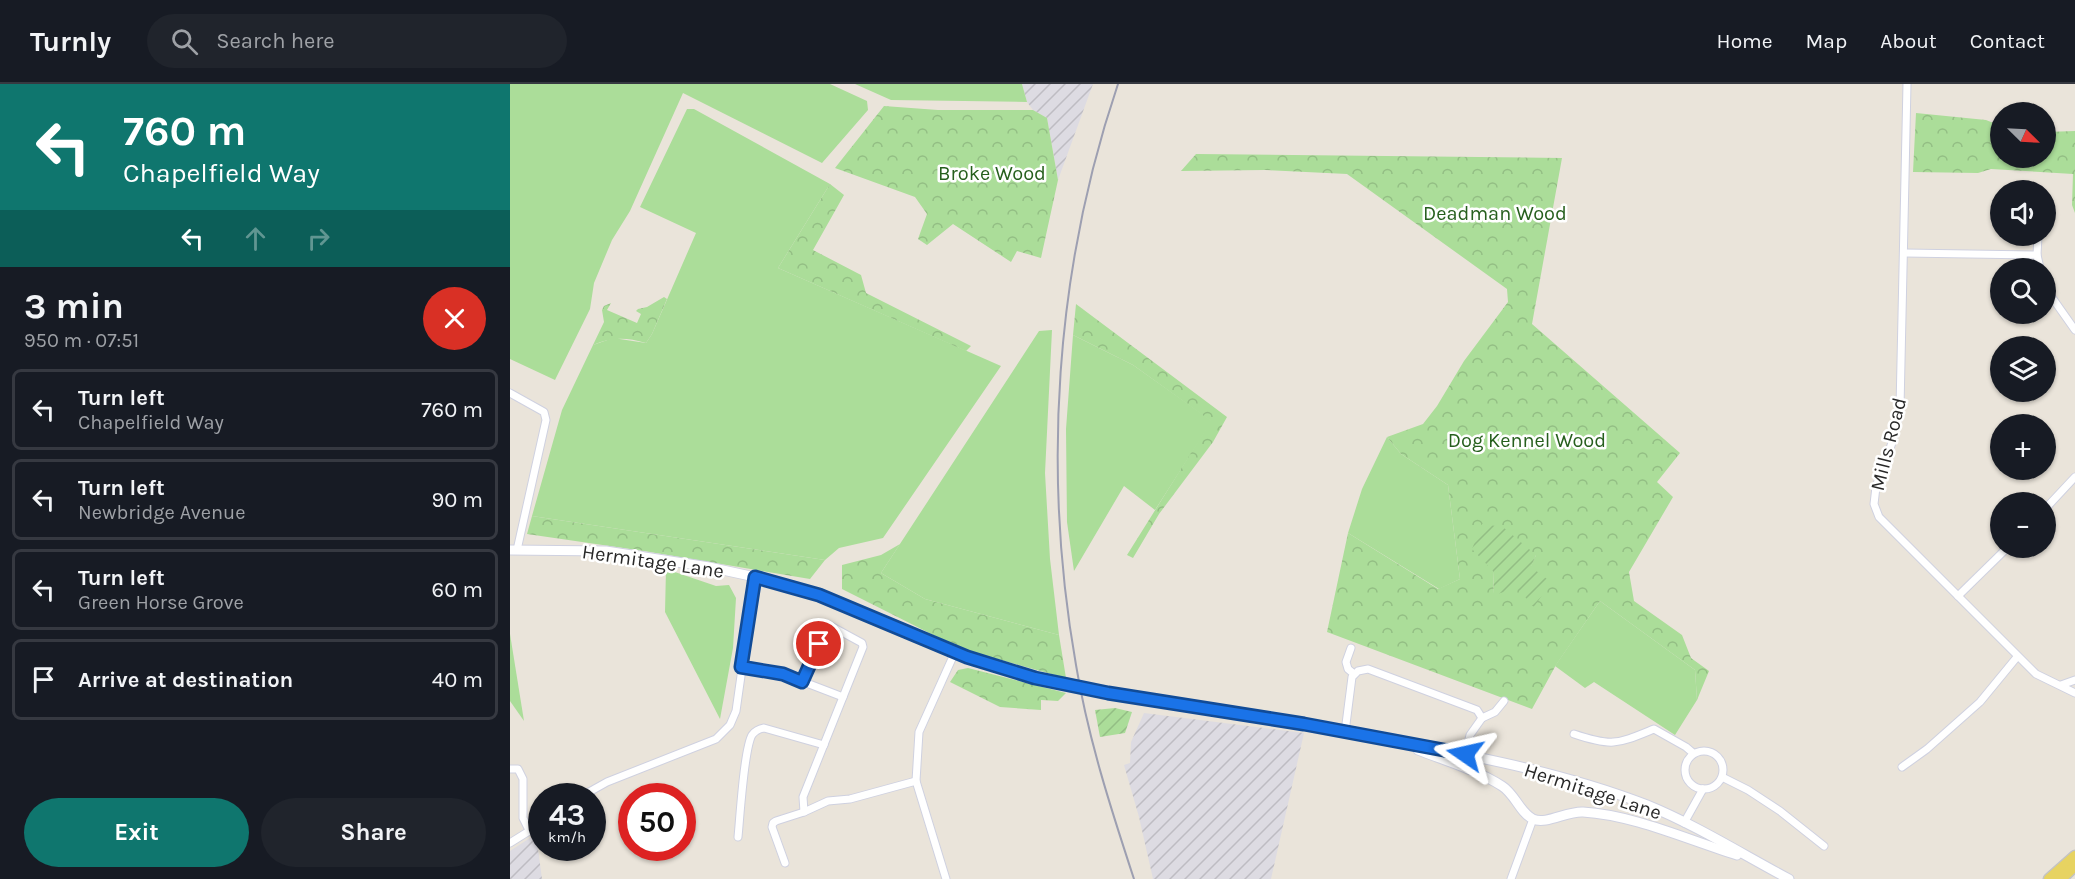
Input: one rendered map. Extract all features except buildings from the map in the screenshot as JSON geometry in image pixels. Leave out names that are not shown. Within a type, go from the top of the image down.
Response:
[{"type":"main road","name":"Hermitage Lane","points":[[514,550],[606,551],[755,577],[819,595],[955,652],[1065,685],[1345,732],[1465,754],[1549,773],[1648,806],[1789,879]]},
{"type":"main road","points":[[1398,742],[1478,774],[1504,787],[1533,819],[1543,821],[1576,812],[1591,813],[1658,829],[1757,861]]},
{"type":"main road","points":[[2049,879],[2075,856]]},
{"type":"main road","points":[[2061,879],[2075,866]]},
{"type":"street","name":"Mills Road","points":[[1907,84],[1900,408],[1893,441],[1876,488],[1874,504],[1879,517],[2017,657],[2043,679],[2075,693]]},
{"type":"street","points":[[2037,246],[2038,258]]},
{"type":"street","points":[[1905,252],[2037,255]]},
{"type":"street","points":[[2056,303],[2075,330]]},
{"type":"street","points":[[510,393],[544,412],[546,416],[514,550]]},
{"type":"street","points":[[2056,497],[2075,477]]},
{"type":"street","points":[[1958,596],[1997,558]]},
{"type":"street","points":[[605,783],[721,736],[730,725],[736,711],[755,577]]},
{"type":"street","points":[[802,682],[827,624],[862,643],[863,647],[803,797],[804,812]]},
{"type":"street","points":[[1352,648],[1346,662],[1348,669],[1354,674]]},
{"type":"street","points":[[946,879],[916,781],[919,732],[955,652]]},
{"type":"street","points":[[1902,767],[1927,749],[1980,702],[2017,657]]},
{"type":"street","points":[[741,667],[783,674],[843,697]]},
{"type":"street","points":[[1345,732],[1352,677],[1361,669],[1368,669],[1475,708],[1482,718]]},
{"type":"street","points":[[2061,685],[2075,680]]},
{"type":"street","points":[[2075,687],[2075,693]]},
{"type":"street","points":[[1465,754],[1470,735],[1482,718],[1495,712],[1504,701]]},
{"type":"street","points":[[1495,712],[1501,718]]},
{"type":"street","points":[[738,837],[745,768],[751,737],[756,731],[764,728],[824,745]]},
{"type":"street","points":[[1574,734],[1605,743],[1623,742],[1654,729],[1693,753]]},
{"type":"street","points":[[1705,750],[1716,754],[1723,765],[1722,777],[1714,786],[1703,789],[1692,785],[1685,775],[1686,763],[1693,753],[1705,750]]},
{"type":"street","points":[[510,769],[518,769],[522,775],[523,818],[528,828]]},
{"type":"street","points":[[1722,777],[1780,810],[1824,846]]},
{"type":"street","points":[[785,863],[773,823],[828,801],[850,799],[916,781]]},
{"type":"street","points":[[1684,823],[1703,789]]},
{"type":"street","points":[[1511,879],[1533,819]]},
{"type":"street","points":[[510,843],[528,831]]},
{"type":"shaded area","points":[[1022,84],[1093,84],[1058,180],[1047,118],[1033,110],[1027,102]]},
{"type":"shaded area","points":[[1144,713],[1304,733],[1271,879],[1153,879],[1124,765],[1130,763],[1131,742]]},
{"type":"shaded area","points":[[528,839],[528,861],[540,861],[542,879],[510,879],[510,851]]},
{"type":"green space","points":[[510,84],[830,84],[867,101],[868,110],[822,163],[683,93],[630,211],[612,240],[594,283],[590,309],[555,380],[510,359]]},
{"type":"green space","points":[[855,84],[1022,84],[1027,102],[891,100]]},
{"type":"green space","name":"Broke Wood","points":[[884,106],[938,110],[1033,110],[1047,118],[1058,180],[1041,258],[1017,251],[1011,262],[953,224],[927,245],[918,239],[927,214],[915,197],[835,168]]},
{"type":"green space","points":[[687,109],[694,109],[830,184],[778,268],[1001,366],[883,538],[839,548],[825,560],[532,516],[562,410],[593,345],[613,338],[646,343],[696,233],[640,207]]},
{"type":"green space","points":[[1916,113],[1990,122],[1990,168],[2056,168],[2056,132],[2075,131],[2075,213],[2072,205],[2073,174],[1991,169],[1978,173],[1913,172]]},
{"type":"green space","name":"Dog Kennel Wood","points":[[1196,154],[1562,158],[1532,324],[1680,453],[1657,482],[1673,497],[1629,572],[1634,601],[1682,635],[1691,658],[1709,671],[1697,700],[1695,670],[1600,601],[1556,665],[1532,709],[1327,632],[1348,533],[1438,589],[1460,579],[1448,485],[1401,454],[1387,437],[1423,424],[1437,406],[1464,361],[1508,302],[1507,289],[1347,174],[1265,170],[1181,171]],"holes":[[[1536,555],[1531,566],[1494,594],[1493,571]]]},
{"type":"green space","points":[[830,184],[844,195],[813,250],[861,275],[866,293],[971,346],[966,351],[778,268]]},
{"type":"green space","points":[[664,297],[667,299],[646,343],[619,339],[606,340],[593,345],[604,322],[602,310],[604,306],[611,303],[607,310],[637,323],[641,314],[636,311],[638,309],[647,307]]},
{"type":"green space","points":[[1076,304],[1227,417],[1213,442],[1159,514],[1133,558],[1127,555],[1211,421],[1133,365],[1073,335]]},
{"type":"green space","points":[[1052,330],[1045,473],[1050,559],[1059,635],[925,599],[881,573],[1039,331]]},
{"type":"green space","points":[[1073,335],[1133,365],[1212,421],[1155,510],[1124,486],[1074,571],[1067,522],[1066,429]]},
{"type":"green space","points":[[1387,437],[1401,454],[1448,485],[1460,579],[1439,589],[1348,533],[1362,489]]},
{"type":"green space","points":[[532,516],[825,560],[810,579],[527,534]]},
{"type":"green space","points":[[1482,524],[1503,527],[1536,555],[1531,567],[1551,582],[1534,607],[1517,588],[1494,595],[1493,571],[1472,549]]},
{"type":"green space","points":[[900,544],[881,573],[925,599],[1059,635],[1066,678],[961,649],[842,589],[842,565],[881,555]]},
{"type":"green space","points":[[666,569],[716,586],[729,585],[736,598],[733,648],[720,719],[665,612]]},
{"type":"green space","points":[[1600,601],[1695,670],[1697,700],[1675,735],[1594,682],[1585,688],[1555,666]]},
{"type":"green space","points":[[510,634],[524,721],[510,701]]},
{"type":"green space","points":[[968,668],[1066,693],[1058,701],[1041,700],[1041,710],[1000,707],[950,682],[958,670]]},
{"type":"green space","points":[[1115,708],[1132,712],[1125,733],[1100,737],[1095,710]]},
{"type":"railway","points":[[1118,84],[1097,154],[1080,226],[1068,299],[1061,372],[1058,445],[1059,519],[1065,592],[1081,692],[1109,800],[1134,879]]},
{"type":"route","points":[[819,644],[802,682],[783,674],[741,667],[755,577],[819,595],[967,657],[1035,678],[1108,693],[1304,724],[1465,754]]},
{"type":"park label","name":"Deadman Wood","points":[[1495,213]]}]
